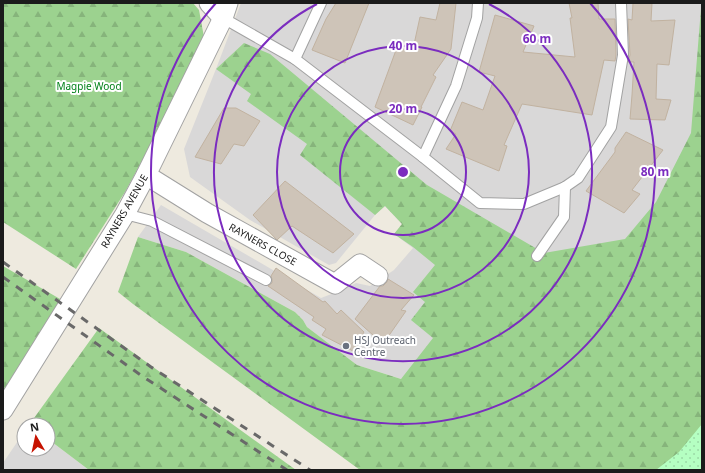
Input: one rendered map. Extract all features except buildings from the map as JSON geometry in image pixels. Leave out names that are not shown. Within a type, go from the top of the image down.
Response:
[{"type":"street","points":[[209,3],[226,10]]},
{"type":"street","name":"RAYNERS AVENUE","points":[[3,410],[125,214],[146,175],[226,10]]},
{"type":"street","name":"RAYNERS CLOSE","points":[[146,175],[207,213],[335,284],[360,264],[378,276]]},
{"type":"lane","points":[[295,59],[321,3]]},
{"type":"lane","points":[[422,156],[456,86],[477,18],[478,3]]},
{"type":"lane","points":[[226,10],[295,59],[422,156],[480,203],[524,204],[565,187],[578,178],[611,127],[623,55],[621,3]]},
{"type":"lane","points":[[537,256],[564,217],[565,187]]},
{"type":"lane","points":[[125,214],[152,221],[266,280]]},
{"type":"shaded area","points":[[241,3],[702,3],[702,130],[676,235],[401,379],[357,365],[307,327],[303,320],[295,312],[186,252],[138,237],[161,205],[321,298],[356,283],[370,286],[394,270],[413,248],[394,234],[402,224],[385,206],[375,215],[336,263],[329,265],[250,220],[190,177],[184,149]]},
{"type":"shaded area","points":[[16,444],[16,457],[56,457],[56,445],[89,470],[3,470],[3,463]]},
{"type":"green space","name":"Magpie Wood","points":[[3,3],[193,3],[199,10],[204,37],[173,104],[125,192],[76,269],[3,222]]},
{"type":"green space","points":[[701,8],[702,470],[360,470],[118,292],[138,237],[186,252],[295,312],[303,320],[307,327],[357,365],[401,379],[433,338],[411,320],[425,302],[413,292],[435,265],[394,234],[402,224],[385,206],[375,215],[300,155],[307,144],[247,101],[251,94],[216,69],[244,43],[270,54],[427,185],[544,253],[625,239],[656,202],[691,133]]},
{"type":"green space","points":[[3,266],[67,303],[3,391]]},
{"type":"green space","points":[[99,328],[296,470],[89,470],[56,445],[56,417],[35,417]]},
{"type":"green space","points":[[702,424],[702,470],[656,470],[679,452]]},
{"type":"railway","points":[[3,262],[151,367],[310,470]]},
{"type":"railway","points":[[3,277],[142,376],[287,470]]},
{"type":"place","name":"HSJ Outreach Centre","points":[[346,346]]}]
